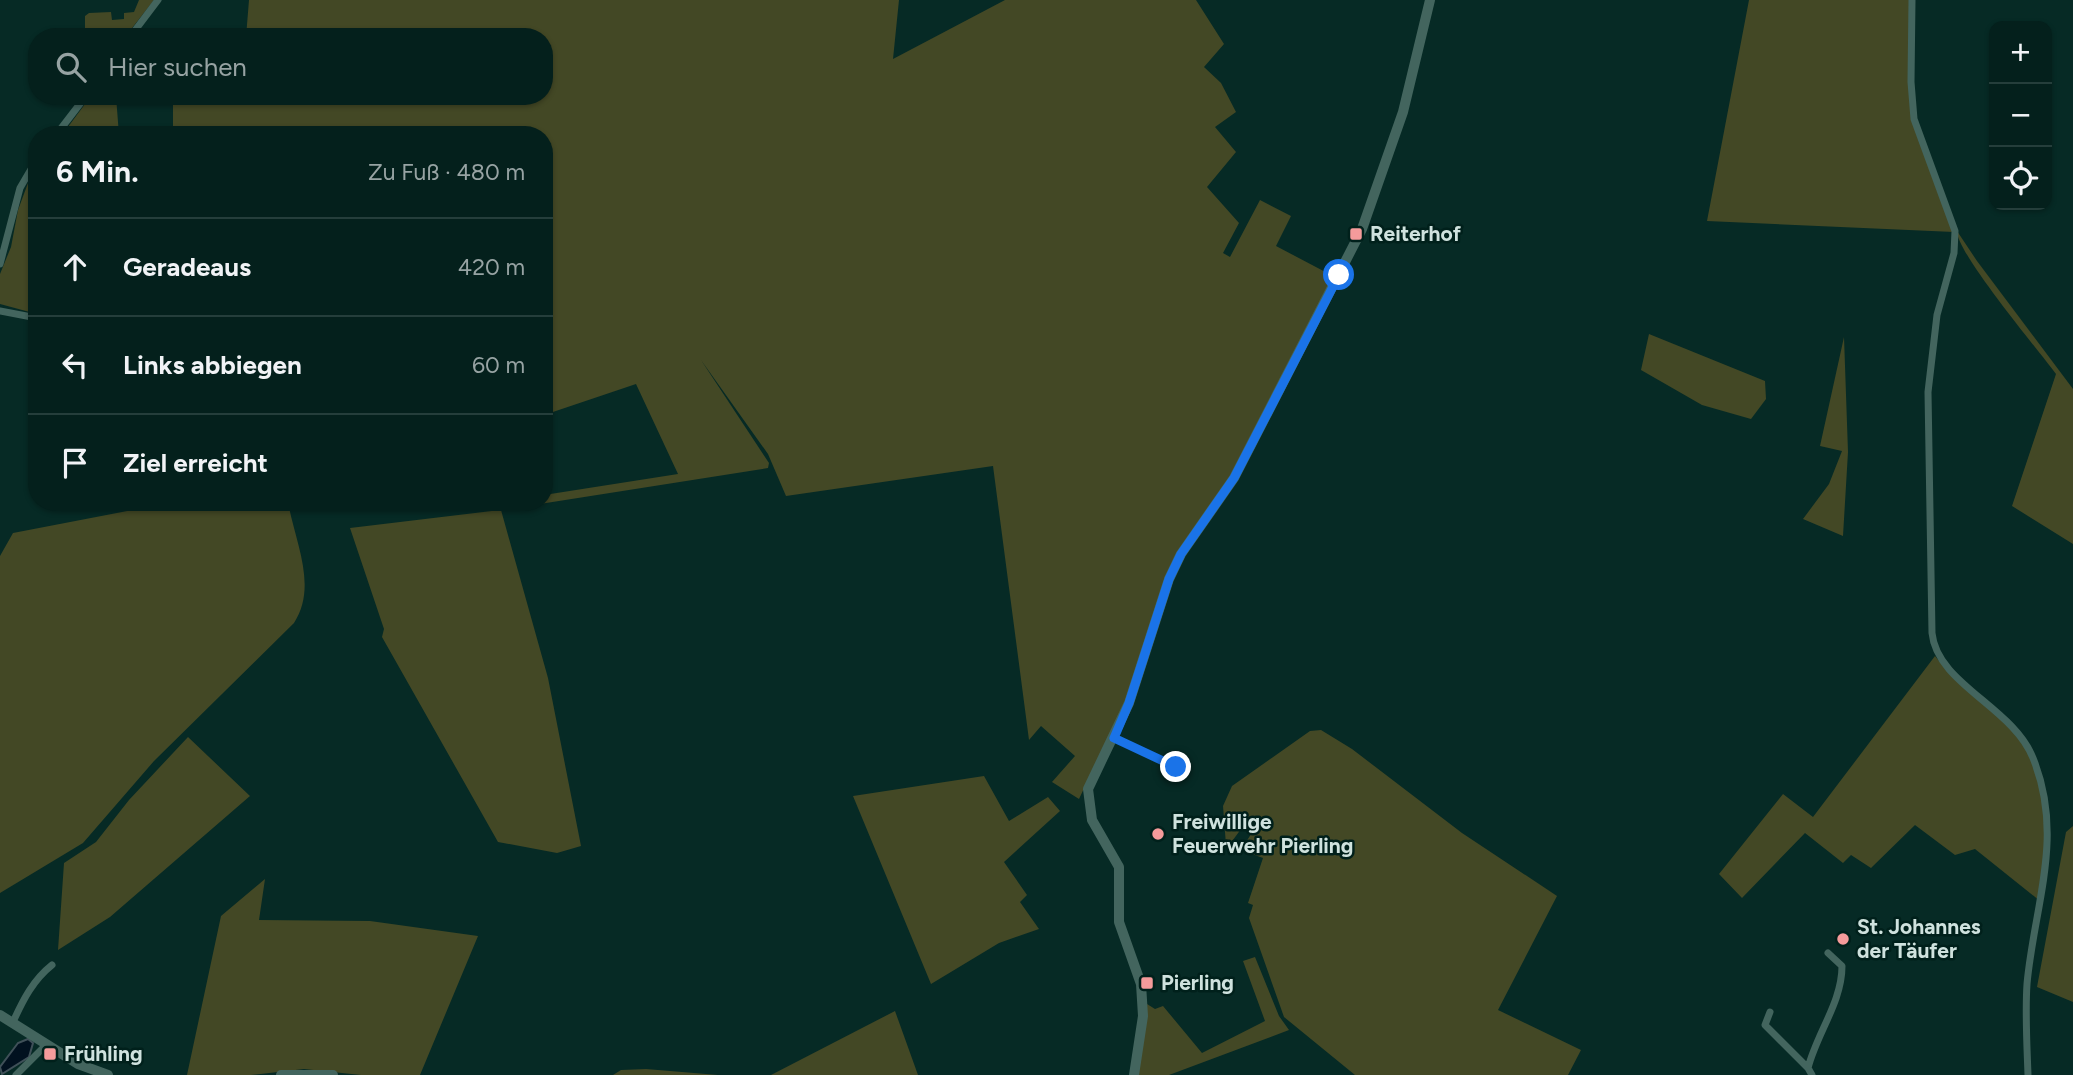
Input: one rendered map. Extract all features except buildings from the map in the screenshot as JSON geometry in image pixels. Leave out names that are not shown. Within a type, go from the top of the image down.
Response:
[{"type":"main road","points":[[1135,1075],[1143,1016],[1141,984],[1119,922],[1118,867],[1092,820],[1087,804],[1091,779],[1114,738],[1129,703],[1169,579],[1181,554],[1234,478],[1362,229],[1402,112],[1430,0]]},
{"type":"main road","points":[[0,1015],[78,1064],[108,1075]]},
{"type":"main road","points":[[281,1075],[333,1075]]},
{"type":"street","points":[[138,28],[158,0]]},
{"type":"street","points":[[1912,0],[1910,82],[1914,119],[1955,232],[1954,253],[1937,315],[1928,392],[1933,646],[1943,664],[1986,701],[2024,740],[2044,796],[2046,878],[2027,986],[2028,1075]]},
{"type":"street","points":[[63,126],[79,105]]},
{"type":"street","points":[[0,264],[20,188],[28,174]]},
{"type":"street","points":[[0,311],[28,316]]},
{"type":"street","points":[[1114,738],[1176,767]]},
{"type":"street","points":[[1810,1071],[1814,1045],[1842,986],[1842,966],[1828,953]]},
{"type":"street","points":[[13,1022],[26,993],[40,974],[52,965]]},
{"type":"street","points":[[1770,1012],[1765,1025],[1810,1071]]},
{"type":"street","points":[[16,1075],[47,1044]]},
{"type":"green space","points":[[139,0],[154,0],[132,28],[85,28],[85,16],[89,13],[111,12],[112,20],[124,19],[124,13],[134,12]]},
{"type":"green space","points":[[249,0],[899,0],[893,59],[1005,0],[1196,0],[1224,44],[1204,67],[1221,83],[1236,112],[1215,127],[1236,152],[1207,187],[1239,223],[1223,253],[1230,257],[1260,200],[1291,216],[1276,246],[1333,276],[1230,477],[1177,554],[1125,702],[1079,799],[1052,782],[1075,756],[1041,726],[1029,740],[993,466],[786,496],[768,454],[701,360],[769,463],[768,468],[553,502],[553,494],[678,474],[636,384],[553,412],[553,126],[173,126],[173,105],[553,105],[553,28],[247,28]]},
{"type":"green space","points":[[1749,0],[1910,0],[1913,119],[1954,232],[1707,221]]},
{"type":"green space","points":[[84,105],[117,105],[118,126],[69,126]]},
{"type":"green space","points":[[28,183],[28,312],[0,304],[0,274],[11,247],[18,210]]},
{"type":"green space","points":[[1957,231],[2073,389],[2073,544],[2012,506],[2056,374],[1983,279],[1960,242]]},
{"type":"green space","points":[[1649,334],[1765,381],[1766,399],[1751,419],[1702,405],[1641,370]]},
{"type":"green space","points":[[1844,337],[1848,452],[1843,536],[1803,519],[1829,484],[1842,451],[1820,446]]},
{"type":"green space","points":[[127,511],[290,511],[303,564],[304,594],[294,623],[154,761],[83,843],[0,893],[0,556],[13,533]]},
{"type":"green space","points":[[501,511],[548,678],[581,846],[557,853],[498,842],[382,637],[384,629],[350,528]]},
{"type":"green space","points":[[1935,656],[2005,720],[2027,749],[2041,790],[2044,812],[2040,901],[1975,849],[1955,855],[1915,825],[1871,868],[1851,855],[1843,863],[1805,833],[1742,898],[1719,874],[1783,794],[1813,817]]},
{"type":"green space","points":[[1321,730],[1352,749],[1462,833],[1557,896],[1498,1010],[1581,1050],[1568,1075],[1355,1075],[1284,1017],[1249,918],[1253,905],[1248,903],[1263,858],[1241,850],[1253,831],[1244,825],[1230,844],[1226,845],[1223,806],[1232,786],[1310,731]]},
{"type":"green space","points":[[188,737],[250,796],[110,917],[58,950],[64,863],[96,842],[129,800]]},
{"type":"green space","points":[[984,776],[1009,821],[1048,797],[1060,811],[1004,862],[1027,895],[1020,902],[1039,929],[999,943],[931,984],[853,796]]},
{"type":"green space","points":[[2073,826],[2073,1002],[2037,987],[2066,832]]},
{"type":"green space","points":[[265,879],[259,920],[370,921],[478,936],[420,1075],[361,1075],[304,1069],[251,1075],[187,1075],[221,916]]},
{"type":"green space","points":[[1255,957],[1279,1016],[1289,1030],[1169,1075],[1138,1075],[1147,1004],[1155,1009],[1163,1006],[1202,1053],[1265,1021],[1243,961]]},
{"type":"green space","points":[[895,1011],[918,1075],[771,1075]]},
{"type":"green space","points":[[646,1069],[718,1075],[613,1075],[621,1070]]},
{"type":"water","points":[[28,1039],[33,1043],[29,1057],[2,1074],[0,1067],[18,1043]]},
{"type":"place","name":"Reiterhof","points":[[1356,234]]},
{"type":"place","name":"Freiwillige Feuerwehr Pierling","points":[[1158,834]]},
{"type":"place","name":"St. Johannes der Täufer","points":[[1843,939]]},
{"type":"place","name":"Pierling","points":[[1147,983]]},
{"type":"place","name":"Frühling","points":[[50,1054]]},
{"type":"route","points":[[1176,767],[1114,738],[1129,703],[1169,579],[1181,554],[1234,478],[1339,275]]}]
